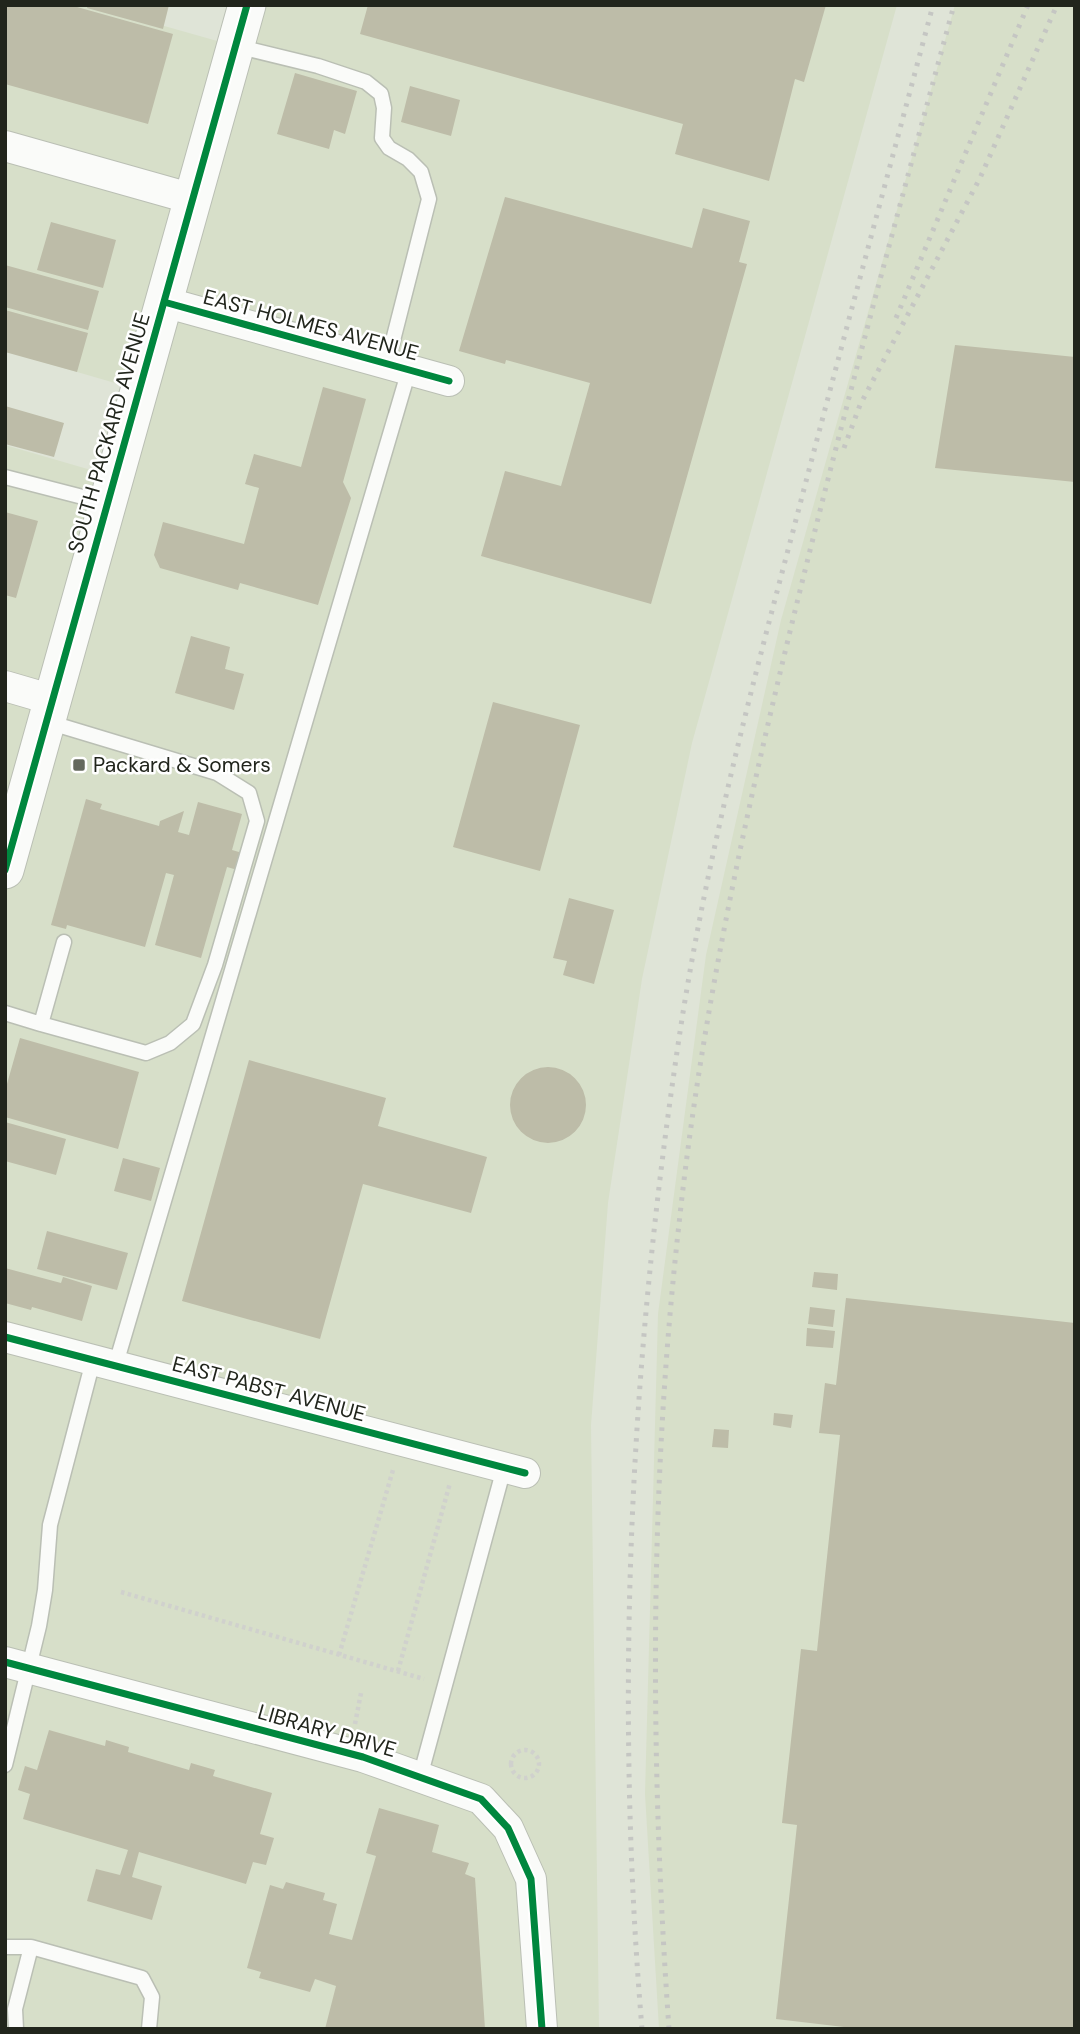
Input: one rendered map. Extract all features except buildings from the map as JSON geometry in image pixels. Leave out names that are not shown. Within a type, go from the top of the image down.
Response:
[{"type":"street","name":"SOUTH PACKARD AVENUE","points":[[5,870],[247,5]]},
{"type":"street","points":[[5,146],[193,199]]},
{"type":"street","name":"EAST HOLMES AVENUE","points":[[164,302],[449,381]]},
{"type":"street","points":[[5,686],[50,711]]},
{"type":"street","name":"EAST PABST AVENUE","points":[[5,1337],[514,1471]]},
{"type":"street","name":"LIBRARY DRIVE","points":[[18,1665],[363,1757],[481,1799],[508,1828],[531,1879],[542,2029]]},
{"type":"lane","points":[[5,1765],[18,1665],[46,1590],[50,1525],[104,1364],[398,367],[429,200],[421,172],[408,159],[389,148],[382,138],[384,108],[381,94],[366,82],[318,66],[236,46]]},
{"type":"lane","points":[[5,477],[108,503]]},
{"type":"lane","points":[[5,1013],[146,1053],[170,1044],[192,1024],[215,965],[257,821],[249,793],[217,773],[50,711]]},
{"type":"lane","points":[[41,1024],[64,942]]},
{"type":"lane","points":[[420,1777],[445,1685],[514,1471]]},
{"type":"lane","points":[[5,1947],[31,1947],[142,1978],[152,1997],[149,2029]]},
{"type":"lane","points":[[16,2029],[15,2009],[31,1947]]},
{"type":"path","points":[[339,1655],[396,1461]]},
{"type":"path","points":[[398,1671],[452,1477]]},
{"type":"path","points":[[121,1592],[445,1685]]},
{"type":"path","points":[[354,1727],[361,1693]]},
{"type":"path","points":[[521,1749],[535,1753],[539,1762],[537,1771],[530,1777],[517,1776],[510,1764],[513,1755],[521,1749]]},
{"type":"shaded area","points":[[5,5],[90,5],[235,46],[247,5],[897,5],[692,743],[642,979],[608,1203],[591,1425],[599,2029],[5,2029],[5,445],[115,477],[139,390],[5,351]]},
{"type":"shaded area","points":[[955,5],[1075,5],[1075,2029],[659,2029],[645,1794],[658,1314],[706,955],[781,620]]},
{"type":"railway","points":[[642,2029],[629,1787],[631,1543],[647,1300],[676,1059],[698,927],[742,730],[933,5]]},
{"type":"railway","points":[[669,2029],[658,1828],[658,1525],[669,1324],[688,1147],[726,918],[776,690],[852,386],[954,5]]},
{"type":"railway","points":[[896,318],[1028,5]]},
{"type":"railway","points":[[844,448],[860,405],[980,178],[1057,5]]},
{"type":"cycle path","points":[[5,870],[247,5]]},
{"type":"cycle path","points":[[164,302],[449,381]]},
{"type":"cycle path","points":[[5,1337],[525,1473]]},
{"type":"cycle path","points":[[5,1662],[363,1757],[481,1799],[508,1828],[531,1879],[542,2029]]},
{"type":"place","name":"Packard & Somers","points":[[79,765]]}]
